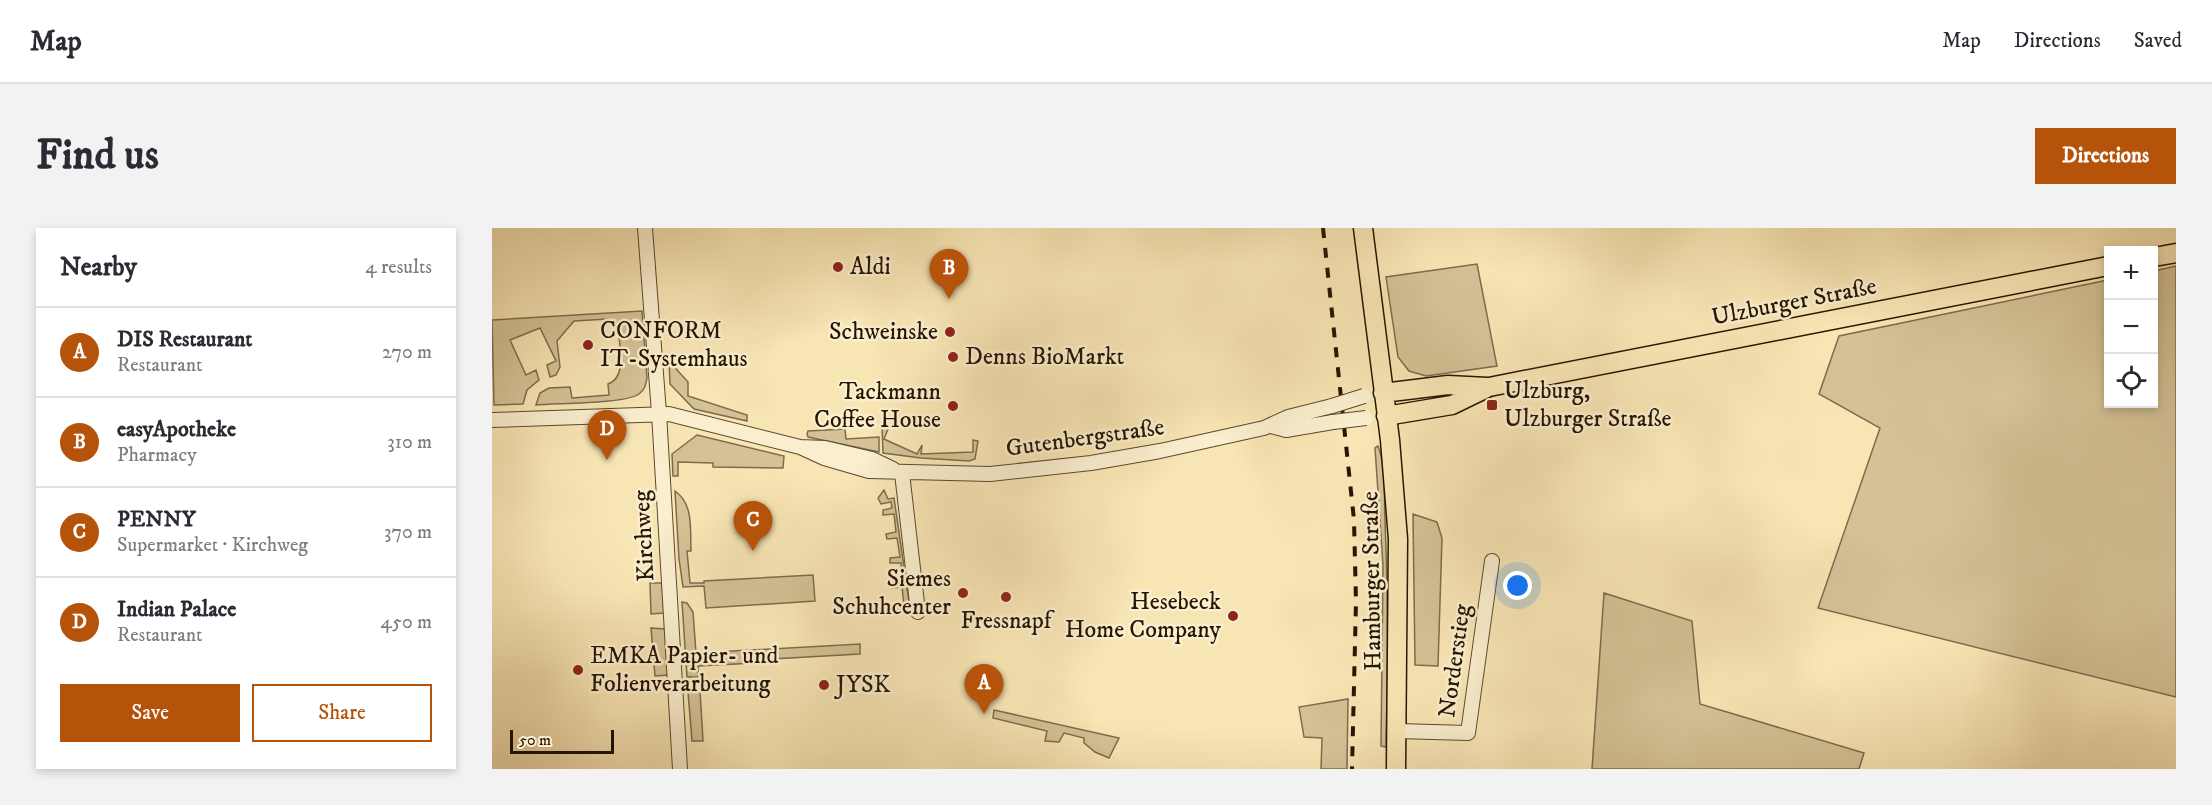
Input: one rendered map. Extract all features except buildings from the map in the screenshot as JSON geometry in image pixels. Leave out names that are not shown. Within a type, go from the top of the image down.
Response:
[{"type":"main road","name":"Hamburger Straße","points":[[1363,228],[1386,416],[1398,539],[1396,769]]},
{"type":"main road","points":[[2158,256],[2176,253]]},
{"type":"main road","name":"Ulzburger Straße","points":[[1383,393],[1448,385],[1489,387],[2104,267]]},
{"type":"main road","name":"Ulzburger Straße","points":[[1386,416],[1452,405],[1489,387]]},
{"type":"street","name":"Kirchweg","points":[[645,228],[659,413],[680,769]]},
{"type":"street","name":"Gutenbergstraße","points":[[492,420],[673,414],[800,447],[824,458],[869,471],[990,474],[1091,463],[1172,448],[1271,426],[1288,417],[1383,393]]},
{"type":"street","name":"Gutenbergstraße","points":[[1271,426],[1286,430],[1386,416]]},
{"type":"street","points":[[902,473],[918,612]]},
{"type":"street","name":"Norderstieg","points":[[1398,731],[1468,733],[1492,561]]},
{"type":"shaded area","points":[[1477,264],[1497,366],[1426,376],[1409,371],[1398,357],[1386,277]]},
{"type":"shaded area","points":[[2176,266],[2176,697],[1818,608],[1880,428],[1819,394],[1839,336],[2104,281],[2104,408],[2158,408],[2158,270]]},
{"type":"shaded area","points":[[642,311],[647,378],[644,389],[639,394],[620,400],[536,405],[540,393],[549,388],[570,387],[572,398],[609,395],[608,384],[618,375],[620,367],[621,351],[618,328],[608,319],[574,321],[557,341],[560,367],[556,375],[550,377],[547,365],[556,361],[540,328],[510,340],[526,375],[536,370],[539,380],[527,390],[523,404],[494,405],[492,320]]},
{"type":"shaded area","points":[[669,361],[688,382],[688,396],[747,415],[747,421],[694,409],[670,384]]},
{"type":"shaded area","points":[[882,426],[888,429],[884,439],[917,454],[922,445],[921,454],[973,452],[973,440],[978,441],[975,459],[969,461],[921,458],[883,453]]},
{"type":"shaded area","points":[[845,429],[846,439],[879,437],[879,452],[808,437],[807,434],[808,431]]},
{"type":"shaded area","points":[[697,435],[784,456],[783,468],[713,467],[713,463],[678,462],[678,476],[673,476],[672,454]]},
{"type":"shaded area","points":[[1378,446],[1383,472],[1386,548],[1386,747],[1381,746],[1383,565],[1375,448]]},
{"type":"shaded area","points":[[884,490],[888,499],[894,498],[911,615],[894,609],[894,607],[904,605],[902,587],[892,588],[892,582],[902,581],[901,563],[890,563],[890,558],[900,557],[897,538],[887,539],[886,534],[896,532],[894,514],[883,515],[883,510],[892,508],[891,502],[881,504],[878,498]]},
{"type":"shaded area","points":[[675,491],[685,503],[690,518],[691,551],[687,551],[690,583],[813,575],[815,601],[706,608],[704,586],[683,587]]},
{"type":"shaded area","points":[[1413,514],[1437,522],[1442,538],[1438,666],[1415,665]]},
{"type":"shaded area","points":[[650,583],[662,583],[664,613],[651,614]]},
{"type":"shaded area","points":[[1604,593],[1692,621],[1700,704],[1864,753],[1859,769],[1592,769]]},
{"type":"shaded area","points":[[682,602],[687,603],[693,612],[696,653],[860,644],[860,654],[698,666],[698,677],[687,677]]},
{"type":"shaded area","points":[[651,628],[665,629],[669,675],[655,676]]},
{"type":"shaded area","points":[[700,691],[703,741],[692,741],[688,692]]},
{"type":"shaded area","points":[[1348,699],[1347,769],[1321,769],[1322,738],[1304,737],[1299,707]]},
{"type":"shaded area","points":[[994,710],[1119,738],[1109,758],[1095,752],[1084,743],[1084,738],[1064,733],[1059,742],[1045,741],[1047,731],[993,718]]},
{"type":"railway","points":[[1323,228],[1354,520],[1356,602],[1352,769]]},
{"type":"place","name":"Aldi","points":[[838,267]]},
{"type":"place","name":"easyApotheke","points":[[949,299]]},
{"type":"place","name":"Schweinske","points":[[950,332]]},
{"type":"place","name":"CONFORM IT-Systemhaus","points":[[588,345]]},
{"type":"place","name":"Denns BioMarkt","points":[[953,357]]},
{"type":"place","name":"Ulzburg, Ulzburger Straße","points":[[1492,405]]},
{"type":"place","name":"Tackmann Coffee House","points":[[953,406]]},
{"type":"place","name":"Indian Palace","points":[[607,460]]},
{"type":"place","name":"PENNY","points":[[753,551]]},
{"type":"place","name":"Siemes Schuhcenter","points":[[963,593]]},
{"type":"place","name":"Fressnapf","points":[[1006,597]]},
{"type":"place","name":"Hesebeck Home Company","points":[[1233,616]]},
{"type":"place","name":"EMKA Papier- und Folienverarbeitung","points":[[578,670]]},
{"type":"place","name":"JYSK","points":[[824,685]]},
{"type":"place","name":"DIS Restaurant","points":[[984,714]]}]
